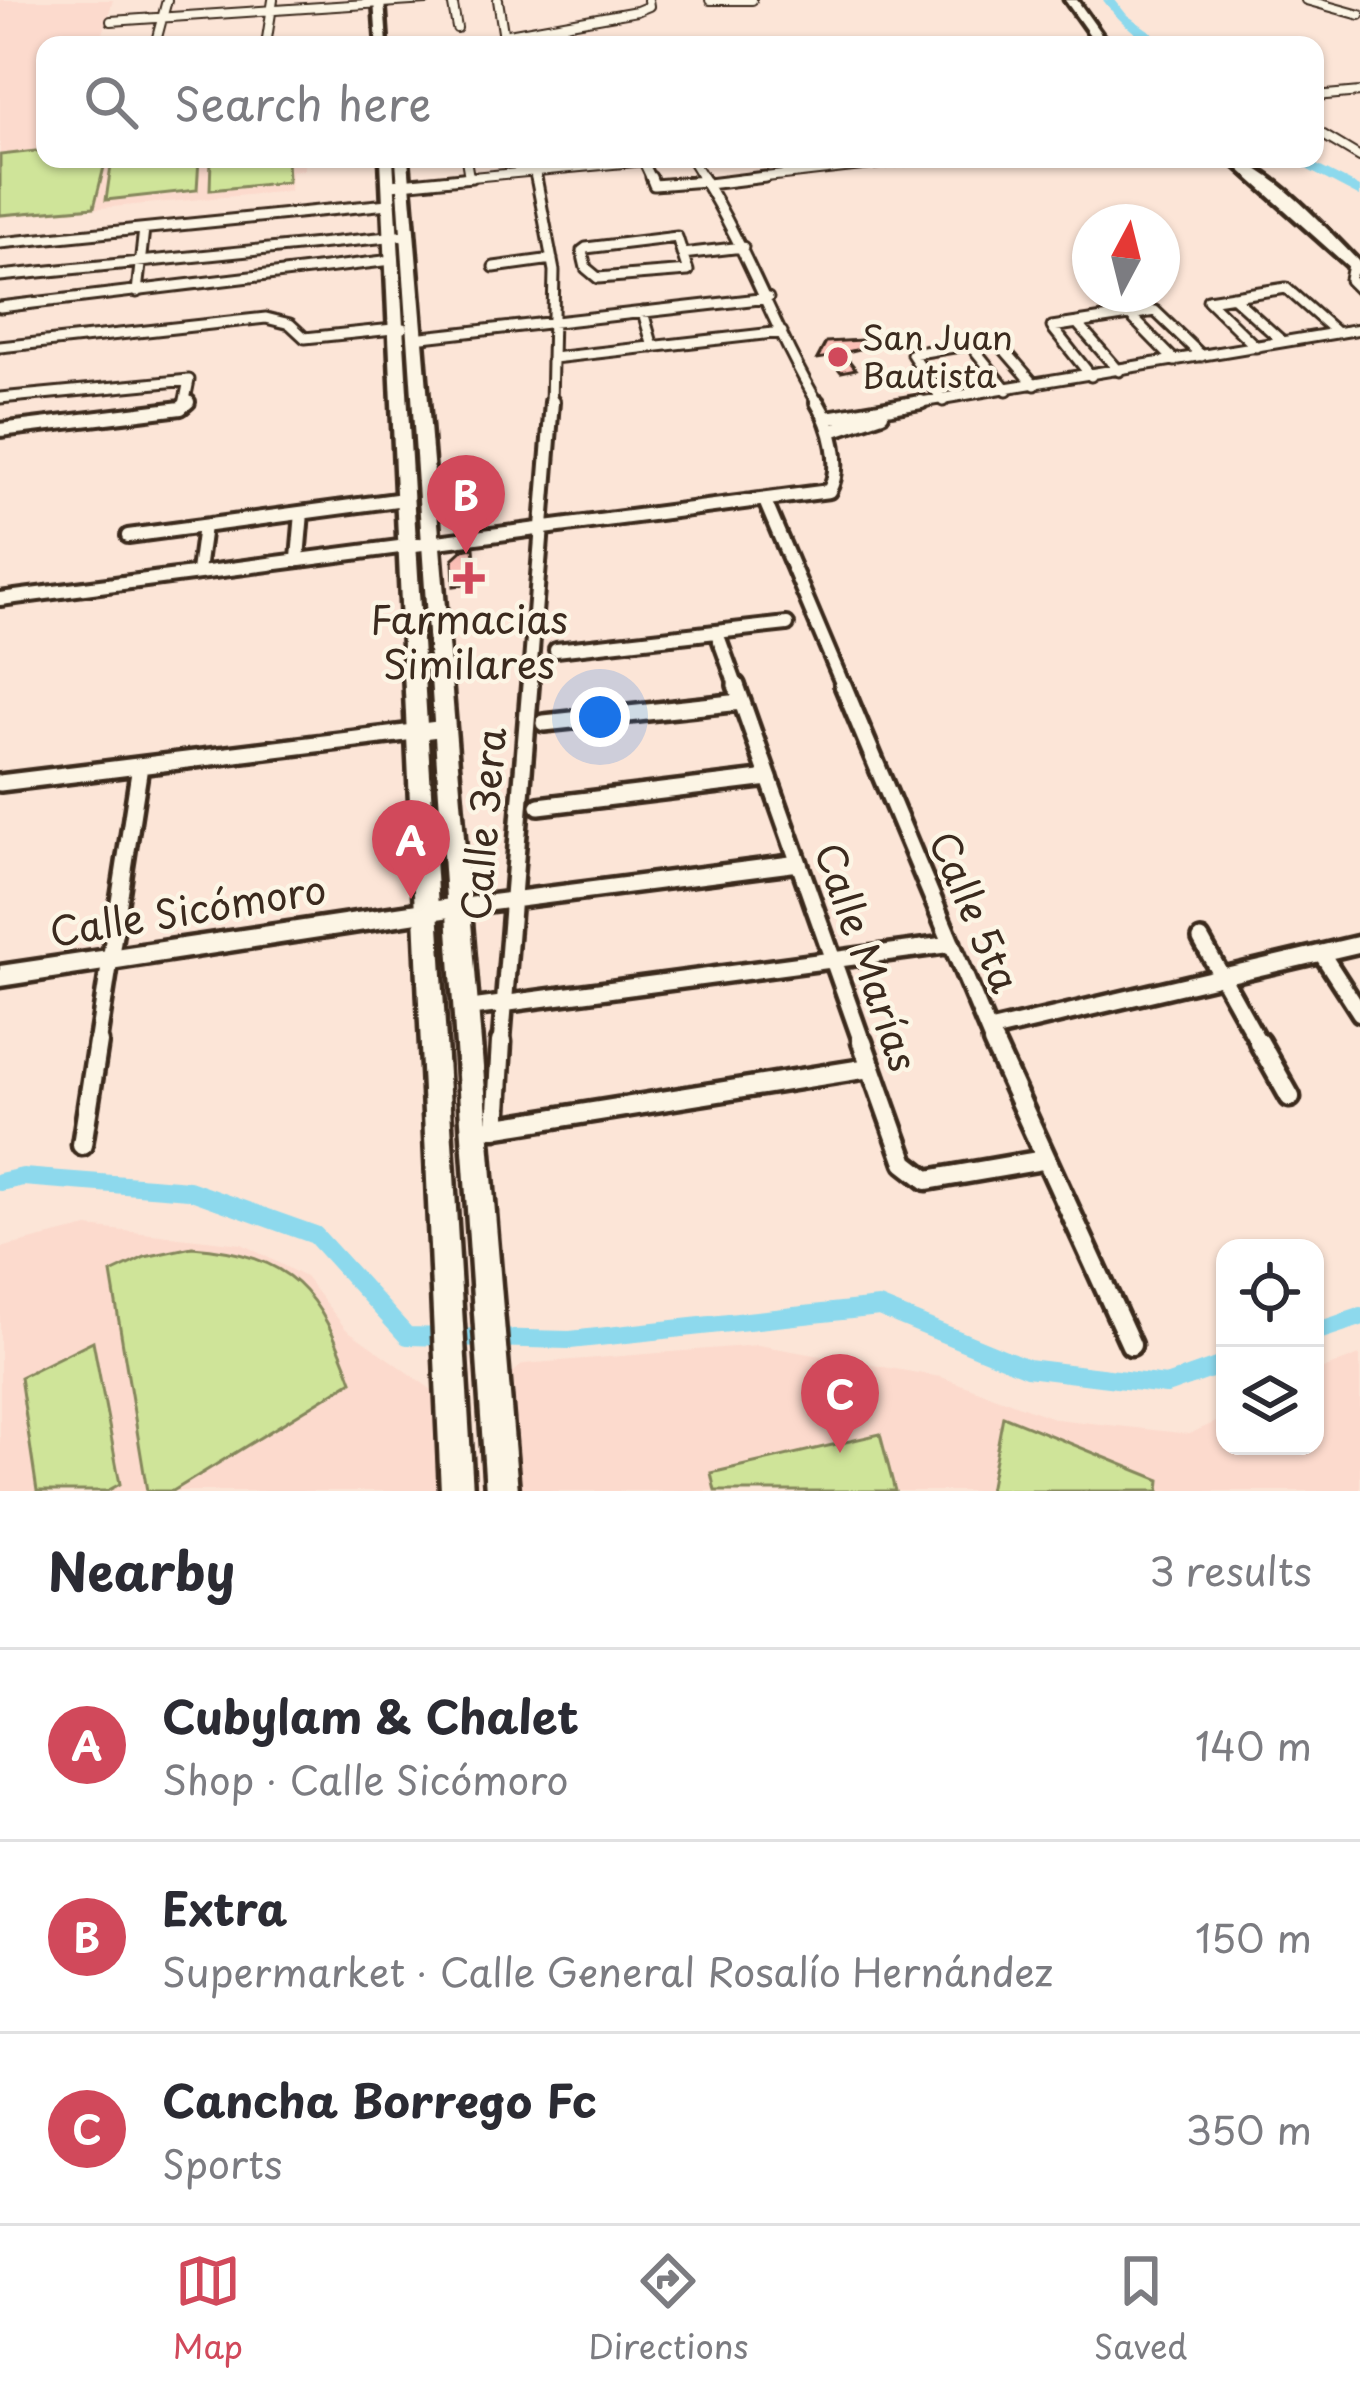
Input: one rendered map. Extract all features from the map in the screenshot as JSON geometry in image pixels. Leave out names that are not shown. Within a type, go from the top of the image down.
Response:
[{"type":"highway","points":[[1057,0],[1082,36]]},
{"type":"highway","points":[[1071,0],[1097,36]]},
{"type":"highway","points":[[1246,168],[1358,263]]},
{"type":"highway","points":[[1265,168],[1294,189],[1358,263]]},
{"type":"main road","points":[[383,36],[385,2]]},
{"type":"main road","points":[[385,2],[392,36]]},
{"type":"main road","points":[[389,168],[400,235],[419,542],[420,731],[457,1491]]},
{"type":"main road","points":[[394,192],[400,168]]},
{"type":"main road","points":[[400,235],[392,260],[407,332],[404,499],[419,542],[446,728],[464,1009],[486,1130],[488,1277],[502,1491]]},
{"type":"street","points":[[157,36],[166,0]]},
{"type":"street","points":[[111,21],[272,5],[428,0]]},
{"type":"street","points":[[452,0],[457,28]]},
{"type":"street","points":[[498,0],[503,36]]},
{"type":"street","points":[[519,36],[644,9],[648,0]]},
{"type":"street","points":[[710,0],[752,0]]},
{"type":"street","points":[[1306,0],[1360,15]]},
{"type":"street","points":[[267,36],[272,5]]},
{"type":"street","points":[[562,25],[565,36]]},
{"type":"street","points":[[1324,95],[1360,92]]},
{"type":"street","points":[[1324,135],[1360,157]]},
{"type":"street","points":[[468,168],[469,177]]},
{"type":"street","points":[[0,243],[144,229],[394,192],[517,168]]},
{"type":"street","name":"Calle 3era","points":[[486,1130],[504,1002],[555,320],[553,264],[534,168]]},
{"type":"street","points":[[646,168],[651,183],[706,183],[842,168]]},
{"type":"street","points":[[0,599],[765,501],[833,488],[836,479],[827,418],[743,247],[697,168]]},
{"type":"street","points":[[137,292],[144,229]]},
{"type":"street","points":[[0,277],[400,235]]},
{"type":"street","points":[[676,237],[688,271],[598,278],[585,264],[586,248],[676,237]]},
{"type":"street","points":[[682,254],[743,247]]},
{"type":"street","points":[[0,307],[392,260]]},
{"type":"street","points":[[1358,263],[1350,280],[1360,290]]},
{"type":"street","points":[[494,267],[585,264]]},
{"type":"street","points":[[1256,347],[1208,300],[1286,288],[1337,333]]},
{"type":"street","points":[[1232,296],[1283,342]]},
{"type":"street","points":[[0,347],[282,324],[299,343],[769,298]]},
{"type":"street","points":[[1091,376],[1052,327],[1155,311],[1202,356]]},
{"type":"street","points":[[643,312],[653,347]]},
{"type":"street","points":[[1130,315],[1175,361]]},
{"type":"street","points":[[1077,323],[1119,371]]},
{"type":"street","points":[[827,418],[1360,329]]},
{"type":"street","points":[[553,358],[782,332]]},
{"type":"street","points":[[943,401],[912,354],[996,340],[1035,385]]},
{"type":"street","points":[[0,357],[87,342]]},
{"type":"street","points":[[970,344],[1007,390]]},
{"type":"street","points":[[0,398],[189,380],[188,402],[181,408],[0,430]]},
{"type":"street","points":[[831,431],[898,409]]},
{"type":"street","points":[[128,536],[404,499]]},
{"type":"street","name":"Calle 5ta","points":[[765,501],[1043,1160],[1131,1346]]},
{"type":"street","points":[[298,558],[302,513]]},
{"type":"street","points":[[198,571],[204,526]]},
{"type":"street","points":[[556,650],[787,624]]},
{"type":"street","name":"Calle Marías","points":[[717,633],[900,1153],[917,1176],[927,1180],[1043,1160]]},
{"type":"street","points":[[544,722],[741,702]]},
{"type":"street","points":[[0,783],[446,728]]},
{"type":"street","points":[[82,1145],[140,766]]},
{"type":"street","points":[[538,806],[770,778]]},
{"type":"street","points":[[457,907],[799,863]]},
{"type":"street","name":"Calle Sicómoro","points":[[0,976],[457,907]]},
{"type":"street","points":[[1201,939],[1290,1096]]},
{"type":"street","points":[[464,1009],[952,944]]},
{"type":"street","points":[[989,1031],[1360,944]]},
{"type":"street","points":[[1322,954],[1360,1013]]},
{"type":"street","points":[[486,1130],[869,1068]]},
{"type":"shaded area","points":[[0,0],[113,0],[102,36],[36,36],[36,168],[304,168],[291,171],[290,191],[0,217]]},
{"type":"shaded area","points":[[88,1227],[242,1244],[305,1277],[346,1329],[438,1394],[443,1491],[0,1491],[0,1248]]},
{"type":"shaded area","points":[[758,1345],[941,1377],[1056,1419],[1189,1434],[1216,1422],[1216,1455],[1324,1455],[1324,1369],[1360,1355],[1360,1491],[518,1491],[509,1376],[523,1364]]},
{"type":"green space","points":[[36,151],[36,168],[104,168],[94,207],[0,215],[0,155]]},
{"type":"green space","points":[[111,168],[198,168],[197,190],[106,200]]},
{"type":"green space","points":[[211,168],[287,168],[288,182],[210,190]]},
{"type":"green space","points":[[192,1247],[255,1259],[298,1283],[327,1323],[352,1381],[173,1491],[147,1491],[111,1273],[145,1257]]},
{"type":"green space","points":[[93,1341],[120,1484],[107,1491],[37,1491],[20,1377]]},
{"type":"green space","points":[[1003,1416],[1160,1480],[1159,1491],[989,1491]]},
{"type":"green space","points":[[880,1434],[895,1491],[715,1491],[711,1473]]},
{"type":"building","name":"San Juan Bautista","points":[[862,340],[864,348],[843,353],[856,369],[841,372],[829,357],[817,359],[826,342]]},
{"type":"building","points":[[474,548],[476,572],[483,571],[484,582],[454,586],[453,559]]},
{"type":"waterway","points":[[1109,0],[1123,18],[1150,36]]},
{"type":"waterway","points":[[1311,168],[1360,193]]},
{"type":"waterway","points":[[0,1182],[23,1177],[189,1190],[315,1235],[407,1336],[570,1340],[879,1307],[1027,1368],[1166,1385],[1216,1367]]},
{"type":"waterway","points":[[1324,1329],[1360,1317]]},
{"type":"place","name":"San Juan Bautista","points":[[838,357]]},
{"type":"place","name":"Extra","points":[[466,554]]},
{"type":"place","name":"Farmacias Similares","points":[[469,578]]},
{"type":"place","name":"Cubylam & Chalet","points":[[411,899]]},
{"type":"place","name":"Cancha Borrego Fc","points":[[840,1453]]}]
